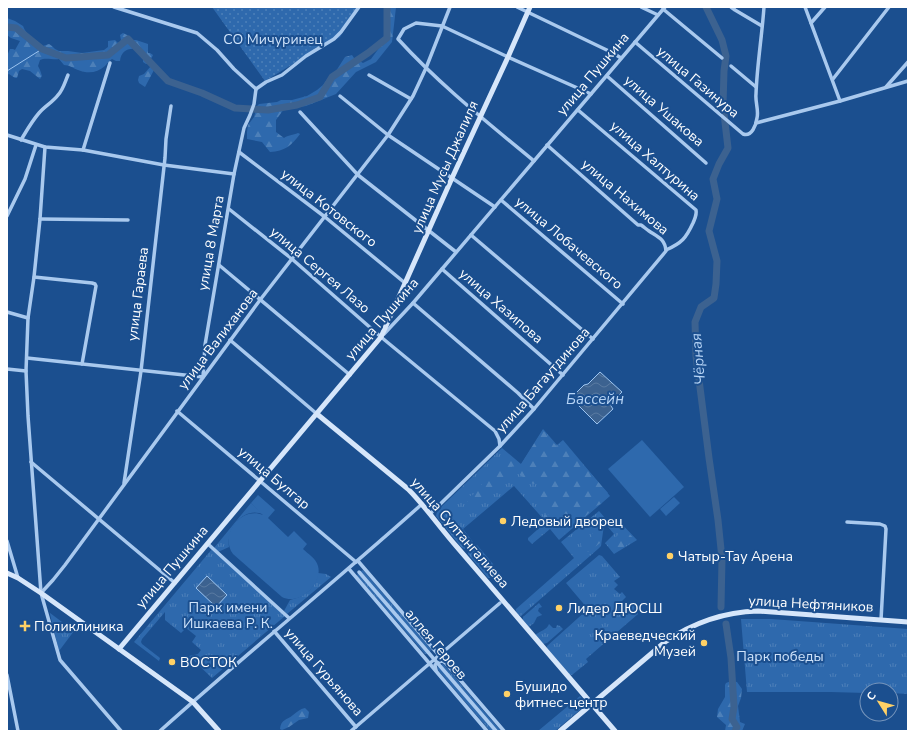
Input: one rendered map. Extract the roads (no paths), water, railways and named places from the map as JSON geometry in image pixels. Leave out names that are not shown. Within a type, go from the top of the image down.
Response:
[{"type":"main road","name":"улица Мусы Джалиля","points":[[382,337],[529,9]]},
{"type":"main road","name":"улица Пушкина","points":[[119,649],[382,337]]},
{"type":"main road","name":"улица Султангалиева","points":[[317,414],[408,489],[422,504],[444,533],[615,731]]},
{"type":"main road","points":[[7,573],[18,578],[41,593],[193,702],[219,731]]},
{"type":"main road","name":"улица Нефтяников","points":[[560,731],[665,642],[684,630],[701,622],[732,613],[758,611],[908,622]]},
{"type":"street","points":[[114,7],[197,33],[217,50],[234,69],[256,89],[266,82],[282,75],[306,56],[334,39],[341,32],[359,7]]},
{"type":"street","name":"улица Валиханова","points":[[41,593],[53,580],[260,300],[388,135],[411,99],[426,68],[450,7]]},
{"type":"street","points":[[517,7],[529,9],[621,58]]},
{"type":"street","points":[[641,7],[658,15]]},
{"type":"street","points":[[731,7],[762,26]]},
{"type":"street","points":[[756,123],[758,116],[756,87],[764,7]]},
{"type":"street","points":[[805,7],[840,101]]},
{"type":"street","points":[[812,23],[825,7]]},
{"type":"street","points":[[832,79],[890,7]]},
{"type":"street","points":[[664,8],[722,58]]},
{"type":"street","name":"улица Пушкина","points":[[382,337],[413,303],[664,8]]},
{"type":"street","points":[[534,161],[426,68],[403,45],[398,39],[404,29],[416,22],[442,26],[591,94]]},
{"type":"street","name":"улица Газинура","points":[[635,42],[744,134],[748,135],[753,130],[756,123]]},
{"type":"street","points":[[886,87],[908,62]]},
{"type":"street","points":[[83,150],[110,63]]},
{"type":"street","points":[[731,66],[756,87]]},
{"type":"street","points":[[21,140],[39,112],[60,94],[68,75]]},
{"type":"street","points":[[369,75],[411,99]]},
{"type":"street","name":"улица Ушакова","points":[[607,76],[706,163]]},
{"type":"street","points":[[756,123],[908,81]]},
{"type":"street","name":"улица 8 Марта","points":[[203,377],[205,345],[234,174],[244,128],[254,104],[256,89]]},
{"type":"street","points":[[340,96],[388,135],[495,207]]},
{"type":"street","name":"улица Гараева","points":[[124,484],[140,371],[171,106]]},
{"type":"street","name":"улица Халтурина","points":[[578,110],[695,209],[696,215],[688,234],[678,244],[666,251]]},
{"type":"street","points":[[300,112],[358,175],[456,252]]},
{"type":"street","points":[[7,135],[45,147],[83,150],[164,165],[234,174]]},
{"type":"street","points":[[7,216],[25,179],[36,145]]},
{"type":"street","name":"улица Нахимова","points":[[547,145],[638,225],[641,225],[658,236],[664,244],[666,251]]},
{"type":"street","points":[[45,147],[40,219],[28,318],[26,371],[41,593],[60,660],[121,731]]},
{"type":"street","name":"улица Котовского","points":[[239,152],[325,217],[405,283]]},
{"type":"street","name":"улица Лобачевского","points":[[501,200],[623,304]]},
{"type":"street","name":"улица Сергея Лазо","points":[[229,209],[292,259],[382,337],[495,431],[499,439],[500,446]]},
{"type":"street","points":[[40,219],[128,220]]},
{"type":"street","points":[[471,234],[593,339]]},
{"type":"street","name":"улица Багаутдинова","points":[[430,514],[500,446],[534,409],[666,251]]},
{"type":"street","points":[[219,265],[350,375]]},
{"type":"street","name":"улица Хазипова","points":[[442,268],[563,375]]},
{"type":"street","points":[[34,277],[95,284],[96,286],[82,364]]},
{"type":"street","points":[[413,303],[518,393],[534,409]]},
{"type":"street","points":[[7,312],[28,318]]},
{"type":"street","name":"улица Султангалиева","points":[[230,340],[317,414]]},
{"type":"street","points":[[27,358],[203,377]]},
{"type":"street","points":[[7,370],[26,371]]},
{"type":"street","name":"улица Булгар","points":[[177,411],[357,561],[440,655],[504,731]]},
{"type":"street","points":[[31,462],[175,583]]},
{"type":"street","points":[[160,731],[289,618],[349,569],[422,504]]},
{"type":"street","points":[[847,522],[883,524],[886,529],[881,620]]},
{"type":"street","points":[[7,541],[18,578]]},
{"type":"street","points":[[208,544],[289,618]]},
{"type":"street","points":[[349,569],[487,731]]},
{"type":"street","name":"аллея Героев","points":[[359,572],[496,731]]},
{"type":"street","points":[[437,672],[435,667],[436,661],[440,655],[500,603]]},
{"type":"street","name":"улица Гурьянова","points":[[274,632],[356,727]]},
{"type":"street","points":[[422,655],[426,656],[430,654],[432,651],[432,646]]},
{"type":"street","points":[[351,731],[429,664],[436,661],[442,661],[447,664]]},
{"type":"street","points":[[7,675],[18,731]]},
{"type":"water","name":"Бассейн","points":[[600,372],[622,392],[611,403],[613,409],[597,424],[571,398]]},
{"type":"water","points":[[207,576],[227,595],[216,607],[196,588]]},
{"type":"waterway","points":[[7,27],[16,28],[42,49],[66,58],[108,55],[128,39],[168,81],[202,93],[235,108],[268,110],[297,105],[320,97],[332,77],[368,53],[387,38],[387,7]]},
{"type":"waterway","name":"Чёрная","points":[[706,7],[722,40],[726,56],[723,105],[728,148],[713,179],[717,199],[709,231],[717,261],[714,298],[701,307],[695,322],[696,356],[722,559],[721,607]]},
{"type":"waterway","points":[[7,71],[42,49]]},
{"type":"waterway","name":"Чёрная","points":[[726,624],[731,658],[734,707],[732,719],[737,727],[735,731]]},
{"type":"place","name":"Ледовый дворец","points":[[503,521]]},
{"type":"place","name":"Чатыр-Тау Арена","points":[[670,556]]},
{"type":"place","name":"Лидер ДЮСШ","points":[[559,608]]},
{"type":"place","name":"Поликлиника","points":[[25,626]]},
{"type":"place","name":"Краеведческий Музей","points":[[704,643]]},
{"type":"place","name":"ВОСТОК","points":[[172,662]]},
{"type":"place","name":"Бушидо фитнес-центр","points":[[507,694]]},
{"type":"park label","name":"СО Мичуринец","points":[[273,39]]},
{"type":"park label","name":"Парк имени Ишкаева Р. К.","points":[[228,616]]},
{"type":"park label","name":"Парк победы","points":[[780,656]]}]
